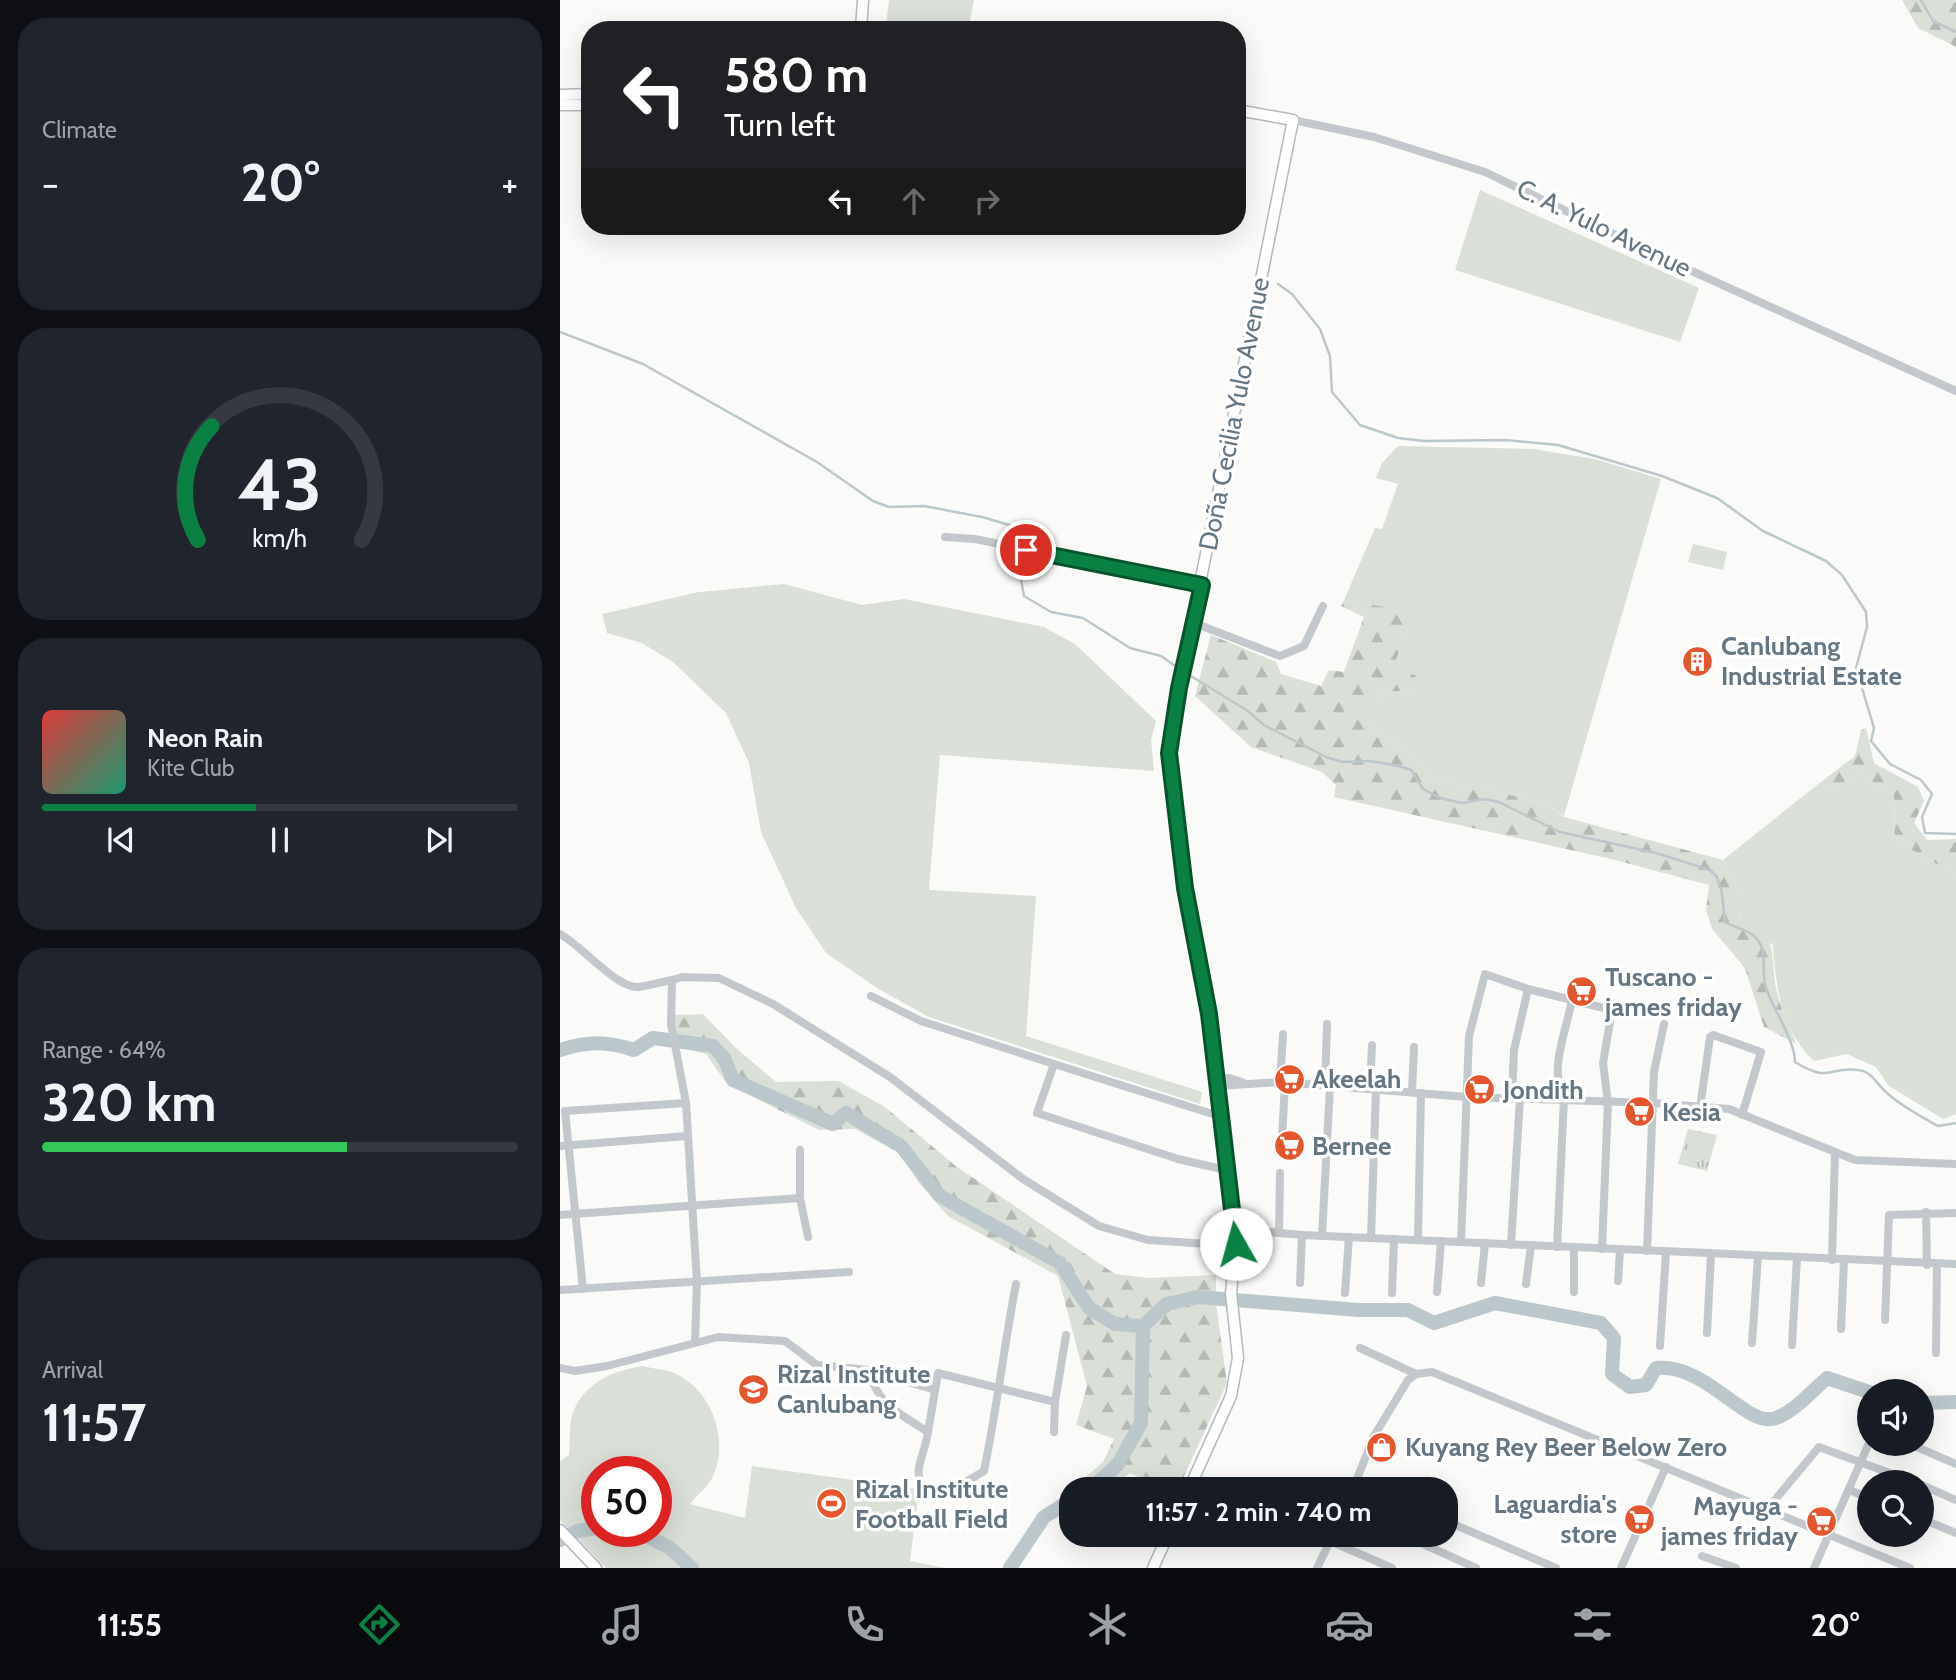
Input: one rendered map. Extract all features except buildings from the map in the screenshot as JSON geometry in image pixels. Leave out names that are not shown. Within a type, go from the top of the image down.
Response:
[{"type":"main road","points":[[862,21],[863,0]]},
{"type":"main road","points":[[560,95],[581,94]]},
{"type":"main road","points":[[560,105],[581,105]]},
{"type":"main road","name":"C. A. Yulo Avenue","points":[[1246,112],[1293,120]]},
{"type":"main road","name":"Doña Cecilia Yulo Avenue","points":[[1195,1477],[1234,1389],[1238,1358],[1231,1293],[1234,1228],[1218,1083],[1175,822],[1169,753],[1179,688],[1202,585],[1293,120]]},
{"type":"main road","points":[[560,1530],[596,1568]]},
{"type":"main road","points":[[1153,1568],[1163,1547]]},
{"type":"street","name":"C. A. Yulo Avenue","points":[[1293,120],[1374,137],[1485,172],[1672,262],[1956,391]]},
{"type":"street","points":[[945,537],[975,540],[1202,585]]},
{"type":"street","points":[[1194,623],[1280,656],[1304,646],[1323,606]]},
{"type":"street","points":[[560,934],[577,943],[608,973],[635,987],[682,977],[719,978],[773,1004],[890,1077],[1023,1179],[1099,1226],[1148,1240],[1208,1244]]},
{"type":"street","points":[[1461,1242],[1469,1036],[1485,974],[1528,989],[1612,1010],[1603,1063],[1608,1102],[1602,1249]]},
{"type":"street","points":[[672,980],[671,1024],[686,1103],[697,1282],[695,1342]]},
{"type":"street","points":[[1511,1245],[1516,1097],[1514,1050],[1528,989]]},
{"type":"street","points":[[871,996],[921,1021],[1222,1117]]},
{"type":"street","points":[[1557,1247],[1564,1099],[1558,1088],[1560,1051],[1572,999]]},
{"type":"street","points":[[1322,1236],[1327,1024]]},
{"type":"street","points":[[1647,1251],[1654,1072],[1664,1024]]},
{"type":"street","points":[[1282,1139],[1283,1034]]},
{"type":"street","points":[[1699,1108],[1710,1037],[1713,1035],[1761,1052],[1742,1115]]},
{"type":"street","points":[[1371,1045],[1371,1238]]},
{"type":"street","points":[[1414,1047],[1418,1240]]},
{"type":"street","points":[[1054,1064],[1037,1113],[1153,1151],[1226,1170]]},
{"type":"street","points":[[1218,1083],[1229,1078],[1242,1082],[1283,1082],[1467,1097],[1654,1103],[1729,1109],[1855,1160],[1956,1164]]},
{"type":"street","points":[[583,1289],[577,1215],[564,1145],[565,1111],[686,1103]]},
{"type":"street","points":[[564,1145],[688,1136]]},
{"type":"street","points":[[800,1150],[800,1198],[808,1237]]},
{"type":"street","points":[[1832,1260],[1835,1153]]},
{"type":"street","points":[[1279,1233],[1280,1173]]},
{"type":"street","points":[[560,1216],[800,1198]]},
{"type":"street","points":[[1926,1212],[1927,1265]]},
{"type":"street","points":[[1885,1320],[1889,1215],[1956,1213]]},
{"type":"street","points":[[1234,1228],[1302,1235],[1956,1265]]},
{"type":"street","points":[[1300,1283],[1302,1235]]},
{"type":"street","points":[[1345,1293],[1349,1237]]},
{"type":"street","points":[[1392,1293],[1394,1239]]},
{"type":"street","points":[[1437,1292],[1441,1241]]},
{"type":"street","points":[[1481,1283],[1485,1242]]},
{"type":"street","points":[[1526,1284],[1531,1245]]},
{"type":"street","points":[[1574,1247],[1574,1292]]},
{"type":"street","points":[[1618,1281],[1620,1250]]},
{"type":"street","points":[[1660,1346],[1666,1252]]},
{"type":"street","points":[[1707,1334],[1710,1254]]},
{"type":"street","points":[[1752,1343],[1758,1256]]},
{"type":"street","points":[[1792,1345],[1797,1258]]},
{"type":"street","points":[[1841,1329],[1844,1260]]},
{"type":"street","points":[[1936,1353],[1937,1265]]},
{"type":"street","points":[[560,1290],[849,1272]]},
{"type":"street","points":[[1016,1284],[1001,1367],[1000,1390],[984,1471],[941,1497],[929,1495],[918,1482],[938,1373],[1000,1390],[1055,1402]]},
{"type":"street","points":[[1054,1432],[1055,1402],[1066,1335]]},
{"type":"street","points":[[560,1368],[575,1371],[607,1366],[718,1337],[785,1341],[817,1365],[868,1370],[935,1390]]},
{"type":"street","points":[[1360,1348],[1416,1374]]},
{"type":"street","points":[[868,1370],[874,1390],[897,1414],[928,1432]]},
{"type":"street","points":[[1358,1477],[1374,1436],[1408,1380],[1416,1374],[1432,1372],[1769,1507],[1910,1568]]},
{"type":"street","points":[[1769,1507],[1819,1447],[1885,1470]]},
{"type":"street","points":[[1934,1454],[1956,1464]]},
{"type":"street","points":[[1814,1568],[1862,1456]]},
{"type":"street","points":[[1621,1568],[1666,1467]]},
{"type":"street","points":[[1849,1490],[1857,1493]]},
{"type":"street","points":[[1934,1490],[1956,1500]]},
{"type":"street","points":[[1934,1524],[1956,1533]]},
{"type":"street","points":[[1458,1526],[1556,1568]]},
{"type":"street","points":[[1317,1568],[1328,1547]]},
{"type":"street","points":[[1350,1547],[1392,1568]]},
{"type":"street","points":[[1430,1547],[1476,1568]]},
{"type":"street","points":[[1702,1556],[1736,1568]]},
{"type":"green space","points":[[889,0],[974,0],[970,21],[886,21]]},
{"type":"green space","points":[[1902,0],[1956,0],[1956,47],[1918,28]]},
{"type":"green space","points":[[1480,190],[1699,288],[1680,342],[1455,270]]},
{"type":"green space","points":[[1398,446],[1533,449],[1595,459],[1661,479],[1564,816],[1542,802],[1431,779],[1414,758],[1369,726],[1361,712],[1385,692],[1411,690],[1415,676],[1393,665],[1408,628],[1408,612],[1344,600],[1375,528],[1382,529],[1398,484],[1376,478],[1382,463]]},
{"type":"green space","points":[[1693,544],[1727,552],[1723,570],[1688,562]]},
{"type":"green space","points":[[784,584],[862,605],[904,599],[1044,627],[1075,644],[1156,721],[1151,740],[1154,771],[940,755],[929,890],[1036,896],[1026,1036],[1202,1092],[1200,1104],[929,1017],[877,988],[826,953],[796,908],[761,832],[749,763],[726,713],[673,662],[642,643],[607,633],[602,614],[699,592]]},
{"type":"green space","points":[[1344,600],[1408,611],[1408,628],[1394,665],[1416,676],[1411,690],[1385,692],[1362,712],[1369,726],[1414,758],[1431,779],[1543,802],[1564,817],[1723,860],[1736,887],[1740,920],[1762,931],[1768,939],[1777,992],[1796,1044],[1764,1027],[1745,968],[1712,929],[1706,910],[1709,885],[1615,860],[1334,797],[1336,785],[1322,772],[1251,747],[1195,696],[1211,635],[1276,662],[1281,674],[1321,686],[1329,670],[1344,672],[1364,617],[1341,606]]},
{"type":"green space","points":[[1866,728],[1874,763],[1918,787],[1924,801],[1914,823],[1927,840],[1956,839],[1956,875],[1895,840],[1894,795],[1860,774],[1835,787],[1817,785],[1855,756],[1861,730]]},
{"type":"green space","points":[[1860,774],[1894,795],[1895,840],[1956,875],[1956,1114],[1943,1119],[1889,1086],[1876,1067],[1847,1054],[1814,1061],[1803,1049],[1782,1008],[1773,945],[1740,920],[1736,887],[1723,860],[1817,785],[1835,787]]},
{"type":"green space","points":[[703,1014],[736,1048],[776,1082],[838,1081],[885,1107],[957,1167],[1115,1274],[1148,1278],[1216,1275],[1216,1303],[1227,1383],[1184,1477],[1138,1477],[1130,1473],[1125,1477],[1086,1477],[1103,1462],[1114,1439],[1076,1425],[1087,1386],[1058,1276],[948,1216],[919,1183],[901,1154],[855,1129],[819,1130],[727,1084],[706,1054],[678,1047],[674,1015]]},
{"type":"green space","points":[[1688,1129],[1717,1135],[1707,1171],[1678,1164]]},
{"type":"green space","points":[[643,1366],[674,1373],[688,1381],[708,1405],[718,1434],[717,1465],[711,1480],[690,1504],[745,1518],[752,1466],[919,1489],[910,1561],[945,1568],[606,1568],[586,1547],[672,1547],[672,1456],[581,1456],[581,1542],[560,1520],[560,1461],[569,1455],[574,1410],[586,1392],[612,1374]]},
{"type":"waterway","points":[[1921,0],[1933,21],[1956,32]]},
{"type":"waterway","points":[[1278,284],[1292,294],[1320,329],[1330,356],[1332,392],[1360,425],[1398,438],[1424,441],[1506,440],[1558,445],[1662,476],[1717,498],[1763,531],[1826,561],[1842,575],[1866,612],[1867,627],[1856,668],[1874,728],[1871,741],[1890,764],[1921,780],[1932,794],[1922,817],[1925,833],[1956,834]]},
{"type":"waterway","points":[[560,332],[643,364],[817,462],[873,501],[889,507],[924,506],[1013,526],[1027,534],[1025,546]]},
{"type":"waterway","points":[[1024,553],[1020,574],[1024,596],[1051,612],[1083,618],[1130,648],[1161,656],[1178,668]]},
{"type":"waterway","points":[[1186,673],[1248,711],[1264,725],[1326,757],[1342,762],[1370,761],[1399,766],[1411,770],[1423,789],[1440,798],[1462,803],[1485,799],[1499,802],[1560,832],[1656,853],[1710,870],[1717,877],[1722,893],[1725,922],[1751,934],[1762,948],[1766,988],[1788,1035],[1795,1062],[1823,1073],[1848,1069],[1863,1071],[1899,1103],[1938,1126],[1956,1123]]},
{"type":"waterway","points":[[560,1050],[597,1043],[634,1050],[653,1038],[713,1046],[724,1058],[733,1080],[833,1124],[846,1113],[901,1146],[940,1196],[1060,1263],[1089,1308],[1115,1324],[1143,1326]]},
{"type":"waterway","points":[[1104,1477],[1118,1464],[1141,1423],[1143,1326],[1167,1304],[1198,1297],[1358,1310],[1408,1310],[1434,1323],[1495,1303],[1601,1323],[1614,1338],[1612,1374],[1630,1387],[1646,1385],[1656,1368],[1675,1369],[1692,1375],[1738,1406],[1764,1419],[1776,1418],[1790,1411],[1827,1378],[1857,1388]]},
{"type":"waterway","points":[[1934,1403],[1956,1402]]},
{"type":"waterway","points":[[1010,1568],[1044,1517],[1059,1508]]},
{"type":"waterway","points":[[560,1540],[581,1530]]},
{"type":"waterway","points":[[668,1547],[692,1568]]},
{"type":"place","name":"Canlubang Industrial Estate","points":[[1698,661]]},
{"type":"place","name":"Tuscano - james friday","points":[[1582,992]]},
{"type":"place","name":"Akeelah","points":[[1289,1079]]},
{"type":"place","name":"Jondith","points":[[1480,1090]]},
{"type":"place","name":"Kesia","points":[[1639,1112]]},
{"type":"place","name":"Bernee","points":[[1289,1146]]},
{"type":"place","name":"Rizal Institute Canlubang","points":[[754,1389]]},
{"type":"place","name":"Kuyang Rey Beer Below Zero","points":[[1382,1447]]},
{"type":"place","name":"Rizal Institute Football Field","points":[[832,1504]]},
{"type":"place","name":"Laguardia's store","points":[[1640,1519]]},
{"type":"place","name":"Mayuga - james friday","points":[[1821,1521]]},
{"type":"route","points":[[1026,550],[1202,585],[1179,688],[1169,753],[1175,822],[1185,888],[1209,1014],[1236,1244]]}]
